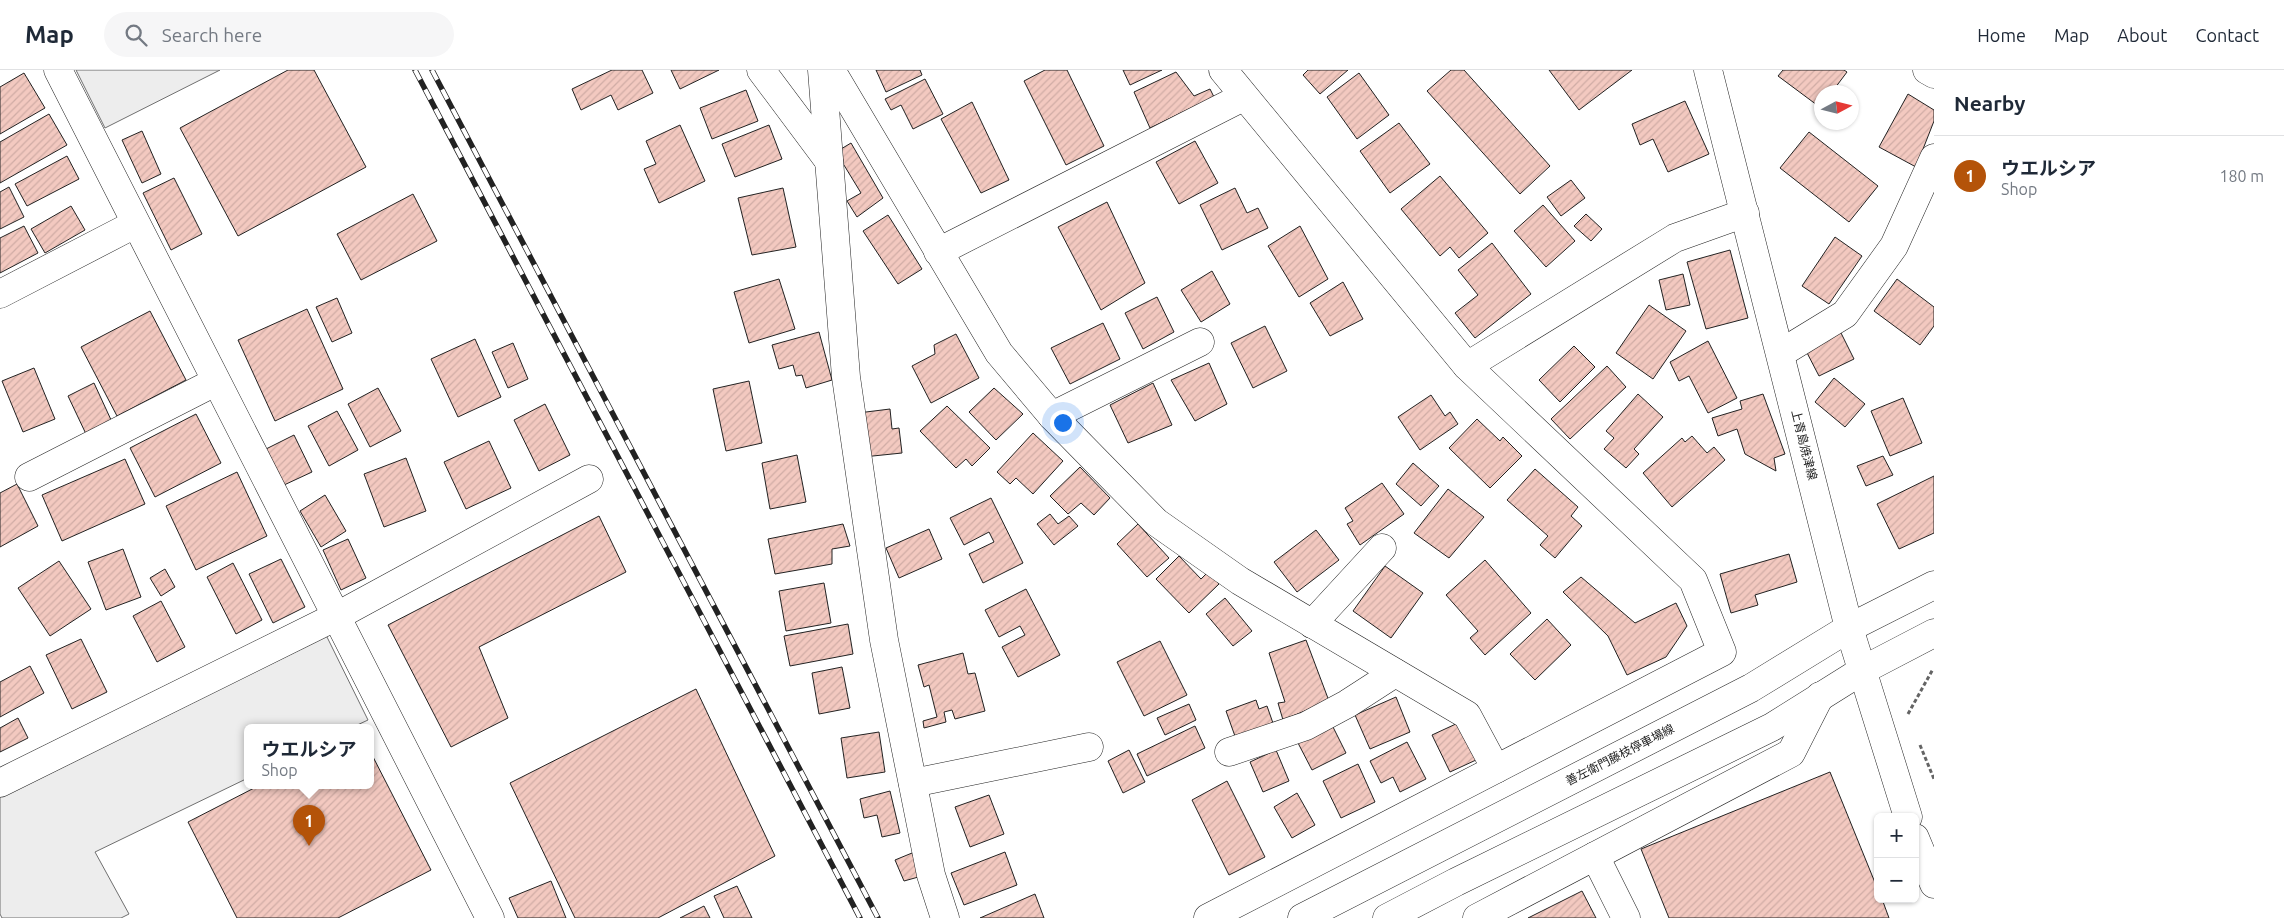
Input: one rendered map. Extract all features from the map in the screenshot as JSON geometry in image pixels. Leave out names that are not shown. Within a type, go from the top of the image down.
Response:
[{"type":"street","points":[[58,70],[215,382],[337,616],[490,918]]},
{"type":"street","points":[[761,70],[829,162]]},
{"type":"street","points":[[822,70],[846,378],[884,640],[931,875],[945,918]]},
{"type":"street","points":[[831,70],[999,353],[1052,416],[1156,522],[1240,581],[1468,715],[1496,769]]},
{"type":"street","points":[[1208,918],[1722,652],[1693,580],[1467,366],[1243,97],[1223,70]]},
{"type":"street","name":"上青島焼津線","points":[[1708,70],[1746,213],[1849,628],[1907,813]]},
{"type":"street","points":[[1928,70],[1934,74]]},
{"type":"street","points":[[938,252],[1243,97]]},
{"type":"street","points":[[1781,353],[1844,314],[1894,246],[1934,158]]},
{"type":"street","points":[[1467,366],[1675,238],[1746,213]]},
{"type":"street","points":[[0,294],[135,224]]},
{"type":"street","points":[[1052,416],[1200,342]]},
{"type":"street","points":[[29,477],[215,382]]},
{"type":"street","points":[[0,783],[337,616],[589,479]]},
{"type":"street","points":[[1312,624],[1382,548]]},
{"type":"street","name":"善左衛門藤枝停車場線","points":[[1302,918],[1751,688],[1849,628],[1934,585]]},
{"type":"street","points":[[1387,918],[1772,726],[1863,670],[1934,633]]},
{"type":"street","points":[[1229,752],[1306,726],[1347,704],[1395,672]]},
{"type":"street","points":[[1477,918],[1791,753],[1820,696]]},
{"type":"street","points":[[913,783],[1089,746]]},
{"type":"street","points":[[1919,848],[1934,884]]},
{"type":"street","points":[[1595,856],[1626,918]]},
{"type":"path","points":[[1907,715],[1934,668]]},
{"type":"path","points":[[1919,742],[1934,779]]},
{"type":"shaded area","points":[[76,70],[220,70],[105,128]]},
{"type":"shaded area","points":[[326,635],[368,720],[359,724],[244,724],[244,780],[95,852],[129,914],[121,918],[2,918],[0,914],[0,791]]},
{"type":"building","points":[[288,70],[314,70],[366,167],[238,236],[180,128]]},
{"type":"building","points":[[612,70],[642,70],[653,93],[618,110],[611,95],[581,110],[572,89]]},
{"type":"building","points":[[671,70],[719,70],[680,89]]},
{"type":"building","points":[[876,70],[920,70],[922,75],[886,92]]},
{"type":"building","points":[[1045,70],[1067,70],[1104,146],[1066,165],[1024,81]]},
{"type":"building","points":[[1123,70],[1162,70],[1130,85]]},
{"type":"building","points":[[1308,70],[1348,70],[1320,94],[1303,75]]},
{"type":"building","points":[[1451,70],[1464,70],[1550,166],[1520,194],[1427,91]]},
{"type":"building","points":[[1549,70],[1632,70],[1579,110]]},
{"type":"building","points":[[1783,70],[1844,70],[1847,72],[1837,85],[1814,85],[1814,103],[1778,76]]},
{"type":"building","points":[[1176,72],[1194,96],[1210,89],[1214,97],[1150,128],[1134,92]]},
{"type":"building","points":[[24,73],[45,108],[0,134],[0,87]]},
{"type":"building","points":[[1359,73],[1389,115],[1357,139],[1327,97]]},
{"type":"building","points":[[925,79],[943,114],[913,129],[901,105],[891,110],[885,99]]},
{"type":"building","points":[[746,90],[758,121],[712,139],[700,108]]},
{"type":"building","points":[[1908,94],[1934,110],[1934,121],[1916,167],[1879,147]]},
{"type":"building","points":[[1685,101],[1709,154],[1668,172],[1653,139],[1640,145],[1632,124]]},
{"type":"building","points":[[972,102],[1009,180],[981,193],[941,119]]},
{"type":"building","points":[[49,114],[67,145],[0,183],[0,142]]},
{"type":"building","points":[[1399,123],[1430,164],[1390,193],[1360,151]]},
{"type":"building","points":[[680,125],[705,181],[659,203],[644,169],[656,164],[646,141]]},
{"type":"building","points":[[769,125],[782,159],[735,177],[722,144]]},
{"type":"building","points":[[142,131],[161,174],[142,183],[122,140]]},
{"type":"building","points":[[1809,132],[1878,186],[1849,222],[1780,168]]},
{"type":"building","points":[[1195,141],[1218,183],[1179,204],[1156,162]]},
{"type":"building","points":[[851,143],[883,198],[857,217],[847,201],[861,193],[836,152]]},
{"type":"building","points":[[67,156],[79,179],[27,206],[15,184]]},
{"type":"building","points":[[1440,176],[1488,233],[1459,258],[1450,247],[1440,256],[1401,209]]},
{"type":"building","points":[[174,178],[202,234],[171,250],[143,193]]},
{"type":"building","points":[[1571,180],[1585,198],[1561,216],[1547,197]]},
{"type":"building","points":[[9,187],[24,217],[0,229],[0,192]]},
{"type":"building","points":[[783,188],[796,247],[752,255],[738,198]]},
{"type":"building","points":[[1235,188],[1247,213],[1258,208],[1268,228],[1222,250],[1200,205]]},
{"type":"building","points":[[413,194],[437,241],[361,280],[337,234]]},
{"type":"building","points":[[1107,202],[1145,283],[1101,310],[1058,227]]},
{"type":"building","points":[[1543,205],[1575,241],[1546,267],[1514,231]]},
{"type":"building","points":[[71,206],[85,230],[45,253],[31,229]]},
{"type":"building","points":[[1586,214],[1602,229],[1591,241],[1574,226]]},
{"type":"building","points":[[888,215],[922,269],[898,284],[863,231]]},
{"type":"building","points":[[24,226],[38,253],[0,273],[0,238]]},
{"type":"building","points":[[1300,226],[1328,279],[1299,297],[1268,246]]},
{"type":"building","points":[[1835,237],[1862,256],[1829,304],[1802,286]]},
{"type":"building","points":[[1492,243],[1531,294],[1475,338],[1455,313],[1478,295],[1458,270]]},
{"type":"building","points":[[1730,250],[1748,318],[1706,329],[1687,262]]},
{"type":"building","points":[[1212,271],[1230,304],[1201,322],[1181,290]]},
{"type":"building","points":[[1683,274],[1690,305],[1666,310],[1659,280]]},
{"type":"building","points":[[779,279],[795,329],[749,343],[734,292]]},
{"type":"building","points":[[1897,279],[1934,307],[1934,326],[1920,345],[1874,311]]},
{"type":"building","points":[[1343,282],[1363,319],[1330,336],[1310,303]]},
{"type":"building","points":[[1157,297],[1174,332],[1143,349],[1125,313]]},
{"type":"building","points":[[337,298],[352,333],[332,342],[316,307]]},
{"type":"building","points":[[1649,305],[1686,331],[1653,379],[1616,353]]},
{"type":"building","points":[[307,309],[343,389],[275,421],[238,340]]},
{"type":"building","points":[[150,311],[186,380],[117,416],[81,347]]},
{"type":"building","points":[[1103,323],[1120,359],[1070,384],[1051,348]]},
{"type":"building","points":[[1265,326],[1287,371],[1253,388],[1231,343]]},
{"type":"building","points":[[1840,331],[1854,359],[1819,376],[1804,347]]},
{"type":"building","points":[[819,332],[832,380],[806,388],[802,375],[796,376],[793,365],[779,369],[772,345]]},
{"type":"building","points":[[956,334],[979,378],[931,403],[912,366],[935,354],[934,345]]},
{"type":"building","points":[[475,339],[501,397],[458,417],[431,359]]},
{"type":"building","points":[[1708,341],[1737,398],[1708,413],[1689,376],[1679,381],[1670,362]]},
{"type":"building","points":[[513,343],[528,379],[508,388],[492,352]]},
{"type":"building","points":[[1574,346],[1595,367],[1560,402],[1539,380]]},
{"type":"building","points":[[1209,363],[1227,404],[1195,421],[1171,380]]},
{"type":"building","points":[[1607,366],[1626,387],[1570,439],[1551,419]]},
{"type":"building","points":[[34,368],[55,419],[23,432],[2,381]]},
{"type":"building","points":[[1834,378],[1865,404],[1845,427],[1815,402]]},
{"type":"building","points":[[749,381],[762,443],[726,451],[713,389]]},
{"type":"building","points":[[94,383],[112,422],[86,434],[68,396]]},
{"type":"building","points":[[1153,383],[1172,425],[1128,443],[1110,405]]},
{"type":"building","points":[[378,388],[401,431],[370,447],[348,404]]},
{"type":"building","points":[[994,388],[1023,414],[996,440],[969,412]]},
{"type":"building","points":[[1638,394],[1663,417],[1634,449],[1639,454],[1626,468],[1604,449],[1614,438],[1606,431]]},
{"type":"building","points":[[1763,394],[1785,454],[1774,458],[1776,471],[1745,454],[1737,429],[1718,436],[1712,418],[1742,409],[1740,401]]},
{"type":"building","points":[[1431,395],[1445,416],[1450,412],[1458,424],[1420,450],[1398,417]]},
{"type":"building","points":[[1903,398],[1922,443],[1890,456],[1871,411]]},
{"type":"building","points":[[545,404],[570,455],[539,471],[514,420]]},
{"type":"building","points":[[947,406],[990,448],[972,466],[966,459],[956,468],[920,431]]},
{"type":"building","points":[[890,409],[892,429],[899,428],[902,453],[863,457],[858,413]]},
{"type":"building","points":[[337,411],[358,450],[329,466],[308,426]]},
{"type":"building","points":[[196,414],[221,463],[155,497],[130,448]]},
{"type":"building","points":[[1477,419],[1500,441],[1503,437],[1522,456],[1490,488],[1449,448]]},
{"type":"building","points":[[1033,433],[1063,461],[1033,494],[1016,478],[1010,484],[997,472]]},
{"type":"building","points":[[294,435],[312,472],[284,485],[266,449]]},
{"type":"building","points":[[1692,436],[1707,453],[1714,447],[1725,460],[1672,507],[1643,473],[1682,438],[1685,442]]},
{"type":"building","points":[[489,441],[511,488],[466,509],[444,462]]},
{"type":"building","points":[[797,455],[806,502],[770,509],[762,463]]},
{"type":"building","points":[[1883,456],[1893,475],[1866,486],[1857,466]]},
{"type":"building","points":[[406,458],[426,511],[384,527],[364,474]]},
{"type":"building","points":[[125,459],[145,504],[62,541],[42,495]]},
{"type":"building","points":[[1413,463],[1439,486],[1421,506],[1396,484]]},
{"type":"building","points":[[1080,467],[1110,498],[1094,515],[1081,503],[1068,514],[1050,496]]},
{"type":"building","points":[[1535,469],[1578,507],[1571,516],[1582,526],[1555,558],[1540,545],[1548,536],[1507,500]]},
{"type":"building","points":[[237,472],[267,536],[196,570],[166,506]]},
{"type":"building","points":[[1934,476],[1934,533],[1899,549],[1877,504]]},
{"type":"building","points":[[1382,483],[1404,514],[1360,545],[1347,524],[1353,521],[1345,508]]},
{"type":"building","points":[[17,484],[38,526],[0,547],[0,493]]},
{"type":"building","points":[[1448,489],[1484,517],[1449,558],[1414,533]]},
{"type":"building","points":[[325,495],[346,531],[321,547],[300,511]]},
{"type":"building","points":[[991,498],[1023,563],[983,583],[969,554],[994,542],[989,532],[964,545],[950,518]]},
{"type":"building","points":[[1050,514],[1058,524],[1069,516],[1078,526],[1054,545],[1037,524]]},
{"type":"building","points":[[599,516],[626,572],[479,647],[508,718],[451,747],[388,625]]},
{"type":"building","points":[[843,524],[850,546],[832,549],[832,564],[775,574],[768,539]]},
{"type":"building","points":[[1138,524],[1169,558],[1147,577],[1117,544]]},
{"type":"building","points":[[929,529],[942,559],[899,578],[886,548]]},
{"type":"building","points":[[1316,530],[1339,560],[1297,592],[1274,562]]},
{"type":"building","points":[[348,539],[366,578],[341,590],[323,550]]},
{"type":"building","points":[[123,549],[141,597],[106,610],[88,562]]},
{"type":"building","points":[[1789,554],[1797,582],[1755,595],[1758,605],[1731,613],[1720,574]]},
{"type":"building","points":[[1179,556],[1201,579],[1208,572],[1219,584],[1189,613],[1156,579]]},
{"type":"building","points":[[281,559],[305,607],[273,623],[249,574]]},
{"type":"building","points":[[1485,560],[1531,613],[1485,655],[1470,638],[1478,631],[1446,595]]},
{"type":"building","points":[[59,561],[91,609],[50,636],[18,588]]},
{"type":"building","points":[[233,563],[262,620],[236,634],[207,577]]},
{"type":"building","points":[[1385,566],[1423,593],[1391,638],[1353,611]]},
{"type":"building","points":[[165,569],[175,587],[161,596],[150,578]]},
{"type":"building","points":[[1581,577],[1635,623],[1676,603],[1687,626],[1666,657],[1627,675],[1608,636],[1563,592]]},
{"type":"building","points":[[824,583],[831,623],[786,631],[779,591]]},
{"type":"building","points":[[1026,589],[1060,655],[1018,677],[1002,647],[1025,635],[1020,626],[999,637],[985,610]]},
{"type":"building","points":[[1225,598],[1252,631],[1233,646],[1206,614]]},
{"type":"building","points":[[161,601],[185,647],[157,662],[133,616]]},
{"type":"building","points":[[1547,619],[1571,645],[1535,680],[1510,654]]},
{"type":"building","points":[[848,624],[853,654],[790,666],[784,636]]},
{"type":"building","points":[[81,639],[107,692],[72,709],[46,655]]},
{"type":"building","points":[[1306,640],[1329,701],[1283,720],[1278,703],[1285,702],[1269,653]]},
{"type":"building","points":[[1160,641],[1187,695],[1144,716],[1117,662]]},
{"type":"building","points":[[963,653],[968,674],[975,673],[985,711],[955,719],[952,710],[944,712],[946,722],[924,728],[923,721],[937,717],[929,685],[924,687],[918,665]]},
{"type":"building","points":[[30,666],[44,693],[0,717],[0,682]]},
{"type":"building","points":[[842,667],[850,708],[819,714],[812,673]]},
{"type":"building","points":[[696,689],[775,856],[658,918],[575,918],[510,783]]},
{"type":"building","points":[[1396,697],[1410,732],[1370,749],[1355,715]]},
{"type":"building","points":[[1256,700],[1259,709],[1267,706],[1274,726],[1236,739],[1226,711]]},
{"type":"building","points":[[1189,704],[1196,720],[1165,735],[1157,718]]},
{"type":"building","points":[[18,718],[28,738],[0,752],[0,728]]},
{"type":"building","points":[[1458,723],[1476,760],[1450,772],[1432,735]]},
{"type":"building","points":[[1332,725],[1346,753],[1312,770],[1298,743]]},
{"type":"building","points":[[1195,726],[1205,748],[1147,776],[1137,754]]},
{"type":"building","points":[[879,732],[885,772],[847,778],[841,738]]},
{"type":"building","points":[[1407,742],[1426,779],[1400,792],[1393,777],[1381,783],[1370,761]]},
{"type":"building","points":[[1129,750],[1145,782],[1123,793],[1108,761]]},
{"type":"building","points":[[1276,750],[1289,781],[1263,792],[1250,762]]},
{"type":"building","points":[[374,759],[431,870],[338,918],[237,918],[188,822],[252,789],[374,789]]},
{"type":"building","points":[[1358,764],[1375,802],[1341,818],[1323,781]]},
{"type":"building","points":[[1830,772],[1874,880],[1874,903],[1883,903],[1889,918],[1669,918],[1641,849]]},
{"type":"building","points":[[1227,781],[1265,857],[1229,875],[1192,800]]},
{"type":"building","points":[[890,791],[900,833],[882,837],[877,815],[864,818],[860,799]]},
{"type":"building","points":[[1297,793],[1315,825],[1292,838],[1274,807]]},
{"type":"building","points":[[989,795],[1004,834],[970,847],[955,807]]},
{"type":"building","points":[[1005,852],[1017,885],[964,905],[951,873]]},
{"type":"building","points":[[912,853],[922,876],[904,881],[895,860]]},
{"type":"building","points":[[551,881],[566,918],[518,918],[509,898]]},
{"type":"building","points":[[737,886],[752,918],[724,918],[714,896]]},
{"type":"building","points":[[1582,891],[1596,918],[1528,918]]},
{"type":"building","points":[[1035,894],[1044,918],[980,918]]},
{"type":"building","points":[[704,906],[710,918],[680,918]]},
{"type":"railway","points":[[415,70],[860,918]]},
{"type":"railway","points":[[432,70],[878,918]]},
{"type":"place","name":"ウエルシア","points":[[309,846]]}]
